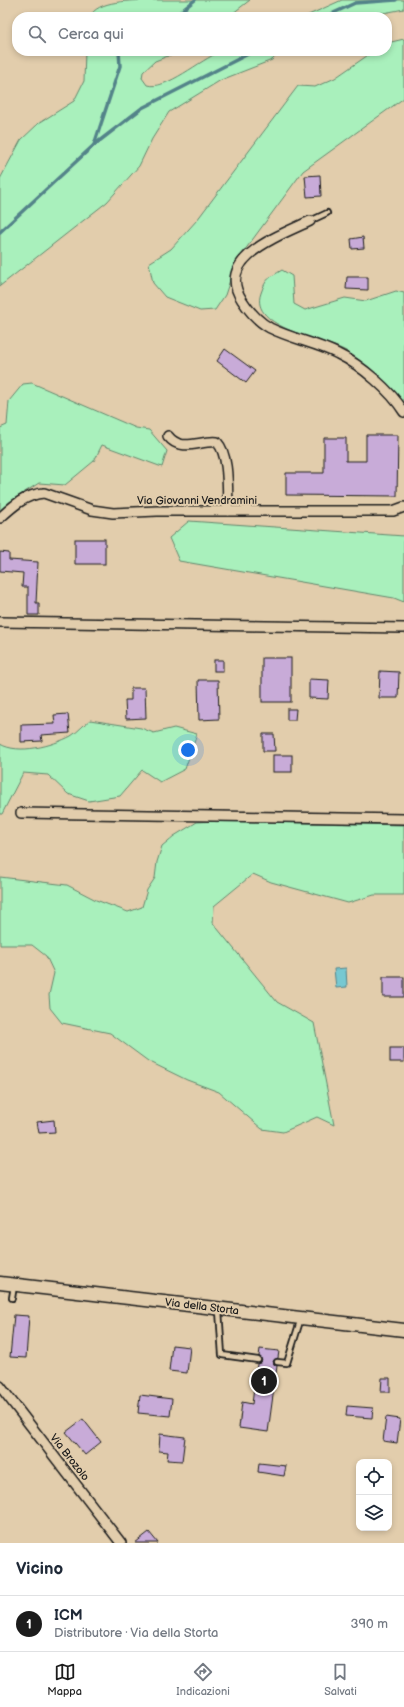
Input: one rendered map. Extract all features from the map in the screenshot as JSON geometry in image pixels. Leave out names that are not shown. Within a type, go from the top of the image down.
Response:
[{"type":"main road","name":"Via della Storta","points":[[0,1283],[404,1330]]},
{"type":"street","points":[[310,221],[261,245],[247,256],[239,266],[234,277],[238,294],[249,310],[268,327],[283,334],[324,348],[351,361],[383,387],[404,412]]},
{"type":"street","points":[[168,436],[172,442],[178,444],[189,446],[211,441],[217,442],[222,447],[225,457],[228,511]]},
{"type":"street","name":"Via Giovanni Vendramini","points":[[0,518],[25,498],[44,493],[101,512],[393,511],[404,507]]},
{"type":"street","points":[[0,622],[404,628]]},
{"type":"street","points":[[21,813],[404,819]]},
{"type":"street","name":"Via Brozolo","points":[[0,1386],[121,1543]]},
{"type":"lane","points":[[310,221],[327,213]]},
{"type":"lane","points":[[12,1298],[14,1284]]},
{"type":"lane","points":[[219,1308],[222,1355],[258,1360]]},
{"type":"lane","points":[[277,1362],[287,1363],[301,1318]]},
{"type":"green space","points":[[250,0],[234,12],[93,12],[107,4],[125,1]]},
{"type":"green space","points":[[342,0],[404,0],[404,9],[389,12],[315,12]]},
{"type":"green space","points":[[404,39],[404,98],[303,171],[236,262],[225,295],[215,310],[200,311],[165,297],[153,283],[149,263],[171,249],[197,220],[298,86],[315,87],[335,78],[367,56],[392,56],[392,42]]},
{"type":"green space","points":[[85,56],[168,56],[155,61],[143,72],[142,78],[147,85],[155,86],[173,79],[212,56],[276,56],[272,60],[221,80],[169,112],[152,139],[139,166],[107,202],[0,286],[0,179],[21,140],[39,123],[74,101],[84,81]]},
{"type":"green space","points":[[282,270],[292,276],[294,304],[305,310],[345,298],[366,301],[396,291],[404,293],[404,405],[377,375],[354,356],[336,346],[291,331],[277,324],[266,315],[260,305],[261,293],[268,279]]},
{"type":"green space","points":[[32,383],[136,428],[149,430],[167,451],[162,467],[102,445],[94,461],[65,485],[39,483],[9,502],[0,510],[0,428],[7,425],[9,401],[23,384]]},
{"type":"green space","points":[[189,521],[404,536],[404,602],[394,598],[179,561],[169,538]]},
{"type":"green space","points":[[90,720],[141,728],[154,733],[174,728],[197,734],[185,769],[160,782],[142,770],[120,796],[89,801],[68,794],[48,775],[23,773],[2,814],[0,814],[0,744],[16,749],[45,746],[71,736]]},
{"type":"green space","points":[[216,821],[404,825],[404,895],[374,895],[348,903],[271,882],[253,874],[214,906],[213,923],[277,1002],[314,1023],[334,1125],[317,1117],[283,1132],[262,1129],[219,1092],[187,1080],[148,1061],[110,1033],[62,1023],[50,1008],[49,995],[54,973],[46,956],[32,945],[0,945],[0,877],[67,885],[96,900],[128,912],[142,907],[147,890],[155,878],[157,862],[162,846],[174,836],[197,822]]},
{"type":"water","points":[[346,968],[347,987],[336,988],[334,969]]},
{"type":"building","points":[[320,175],[321,196],[307,197],[305,176]]},
{"type":"building","points":[[363,237],[364,248],[352,249],[351,239]]},
{"type":"building","points":[[347,277],[368,277],[368,290],[346,289]]},
{"type":"building","points":[[225,349],[255,371],[246,383],[217,361]]},
{"type":"building","points":[[366,435],[398,435],[397,496],[286,495],[286,473],[324,473],[324,438],[346,438],[346,461],[366,461]]},
{"type":"building","points":[[75,539],[105,539],[105,564],[75,564]]},
{"type":"building","points":[[0,552],[9,553],[9,560],[38,562],[36,603],[39,603],[39,615],[28,615],[28,587],[22,587],[23,573],[0,571]]},
{"type":"building","points":[[262,658],[291,658],[291,702],[262,702]]},
{"type":"building","points":[[214,660],[223,660],[223,671],[214,671]]},
{"type":"building","points":[[380,671],[399,672],[398,698],[379,698]]},
{"type":"building","points":[[309,679],[329,680],[328,699],[309,698]]},
{"type":"building","points":[[198,680],[218,680],[219,719],[199,720]]},
{"type":"building","points":[[131,688],[145,688],[146,718],[126,719],[125,700],[131,700]]},
{"type":"building","points":[[287,709],[296,709],[295,720],[287,720]]},
{"type":"building","points":[[68,714],[70,733],[41,735],[42,741],[21,742],[21,725],[55,724],[54,715]]},
{"type":"building","points":[[263,734],[274,734],[275,751],[263,751]]},
{"type":"building","points":[[273,755],[292,755],[292,772],[273,772]]},
{"type":"building","points":[[383,977],[404,977],[404,997],[383,997]]},
{"type":"building","points":[[390,1048],[404,1048],[404,1062],[390,1062]]},
{"type":"building","points":[[54,1120],[55,1132],[39,1133],[37,1122]]},
{"type":"building","points":[[14,1315],[29,1316],[26,1358],[10,1357]]},
{"type":"building","points":[[172,1345],[190,1347],[187,1373],[169,1371]]},
{"type":"building","points":[[260,1349],[279,1351],[278,1358],[273,1361],[277,1366],[268,1432],[239,1428],[242,1402],[252,1404],[257,1364],[262,1361],[259,1356]]},
{"type":"building","points":[[382,1378],[390,1378],[390,1392],[381,1392]]},
{"type":"building","points":[[140,1395],[172,1399],[170,1416],[138,1413]]},
{"type":"building","points":[[347,1406],[373,1408],[372,1418],[346,1416]]},
{"type":"building","points":[[386,1417],[400,1419],[397,1443],[383,1441]]},
{"type":"building","points":[[83,1419],[101,1442],[85,1455],[66,1432]]},
{"type":"building","points":[[160,1434],[185,1437],[182,1461],[167,1460],[168,1452],[159,1451]]},
{"type":"building","points":[[259,1463],[286,1466],[284,1476],[258,1472]]},
{"type":"building","points":[[149,1532],[158,1543],[135,1543]]},
{"type":"waterway","points":[[180,12],[195,0]]},
{"type":"waterway","points":[[336,12],[355,3],[396,0]]},
{"type":"waterway","points":[[94,145],[120,66],[119,56]]},
{"type":"waterway","points":[[0,232],[94,145],[142,108],[244,56]]},
{"type":"place","name":"ICM","points":[[264,1381]]}]
